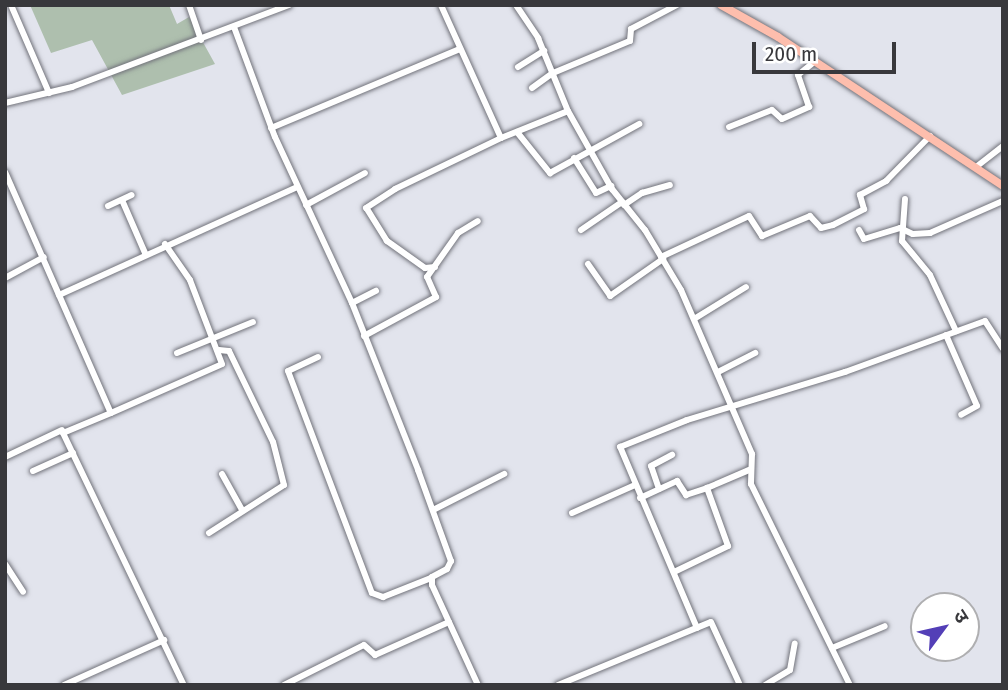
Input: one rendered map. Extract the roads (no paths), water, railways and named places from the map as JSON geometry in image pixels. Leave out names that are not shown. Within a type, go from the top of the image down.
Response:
[{"type":"main road","points":[[721,5],[815,61],[1003,186]]},
{"type":"street","points":[[11,5],[49,93]]},
{"type":"street","points":[[189,5],[201,40]]},
{"type":"street","points":[[5,103],[49,93],[201,40],[289,5]]},
{"type":"street","points":[[441,5],[501,138]]},
{"type":"street","points":[[516,5],[544,51],[568,111],[591,146],[611,186],[662,258],[694,319],[752,454],[749,470],[751,484],[850,685]]},
{"type":"street","points":[[532,88],[553,73],[630,41],[633,27],[677,5]]},
{"type":"street","points":[[234,27],[271,128],[352,303],[451,561],[447,569],[431,578],[383,597],[372,593],[288,371],[318,357]]},
{"type":"street","points":[[271,128],[460,49]]},
{"type":"street","points":[[518,67],[544,51]]},
{"type":"street","points":[[729,127],[772,110],[782,118],[809,107],[799,75],[815,61]]},
{"type":"street","points":[[435,267],[423,267],[406,250],[387,241],[366,208],[395,189],[501,138],[568,111]]},
{"type":"street","points":[[517,132],[548,173],[591,146],[639,124]]},
{"type":"street","points":[[588,264],[610,296],[662,258],[749,216],[762,236],[810,216],[821,228],[833,225],[864,209],[860,195],[886,181],[930,136]]},
{"type":"street","points":[[975,167],[1003,146]]},
{"type":"street","points":[[574,158],[596,193],[611,186]]},
{"type":"street","points":[[5,172],[111,413]]},
{"type":"street","points":[[306,205],[365,173]]},
{"type":"street","points":[[581,230],[642,193],[670,185]]},
{"type":"street","points":[[60,295],[164,244],[297,187]]},
{"type":"street","points":[[108,206],[132,195]]},
{"type":"street","points":[[905,199],[900,228],[904,245],[930,275],[956,331]]},
{"type":"street","points":[[122,200],[145,253]]},
{"type":"street","points":[[859,230],[864,239],[900,228],[914,234],[940,230],[1003,201]]},
{"type":"street","points":[[364,336],[436,297],[427,278],[460,230],[478,221]]},
{"type":"street","points":[[5,457],[62,430],[111,413],[221,366],[214,335],[186,272],[164,244]]},
{"type":"street","points":[[5,278],[44,257]]},
{"type":"street","points":[[694,319],[746,287]]},
{"type":"street","points":[[352,303],[376,291]]},
{"type":"street","points":[[697,628],[620,447],[733,406],[988,321],[1003,349]]},
{"type":"street","points":[[177,353],[214,335],[253,322]]},
{"type":"street","points":[[946,335],[976,404],[961,415]]},
{"type":"street","points":[[209,533],[242,510],[282,488],[284,482],[273,442],[229,351],[219,350]]},
{"type":"street","points":[[718,372],[755,353]]},
{"type":"street","points":[[62,430],[184,685]]},
{"type":"street","points":[[33,471],[73,453]]},
{"type":"street","points":[[659,489],[651,467],[672,455]]},
{"type":"street","points":[[640,498],[677,481],[688,495],[749,470]]},
{"type":"street","points":[[222,474],[242,510]]},
{"type":"street","points":[[433,510],[505,474]]},
{"type":"street","points":[[572,513],[635,485]]},
{"type":"street","points":[[674,572],[729,544],[707,488]]},
{"type":"street","points":[[5,564],[23,592]]},
{"type":"street","points":[[431,578],[478,685]]},
{"type":"street","points":[[284,685],[364,646],[375,655],[449,622]]},
{"type":"street","points":[[558,685],[713,623],[740,685]]},
{"type":"street","points":[[832,648],[885,626]]},
{"type":"street","points":[[64,685],[164,640]]},
{"type":"street","points":[[765,685],[790,670],[795,643]]}]
